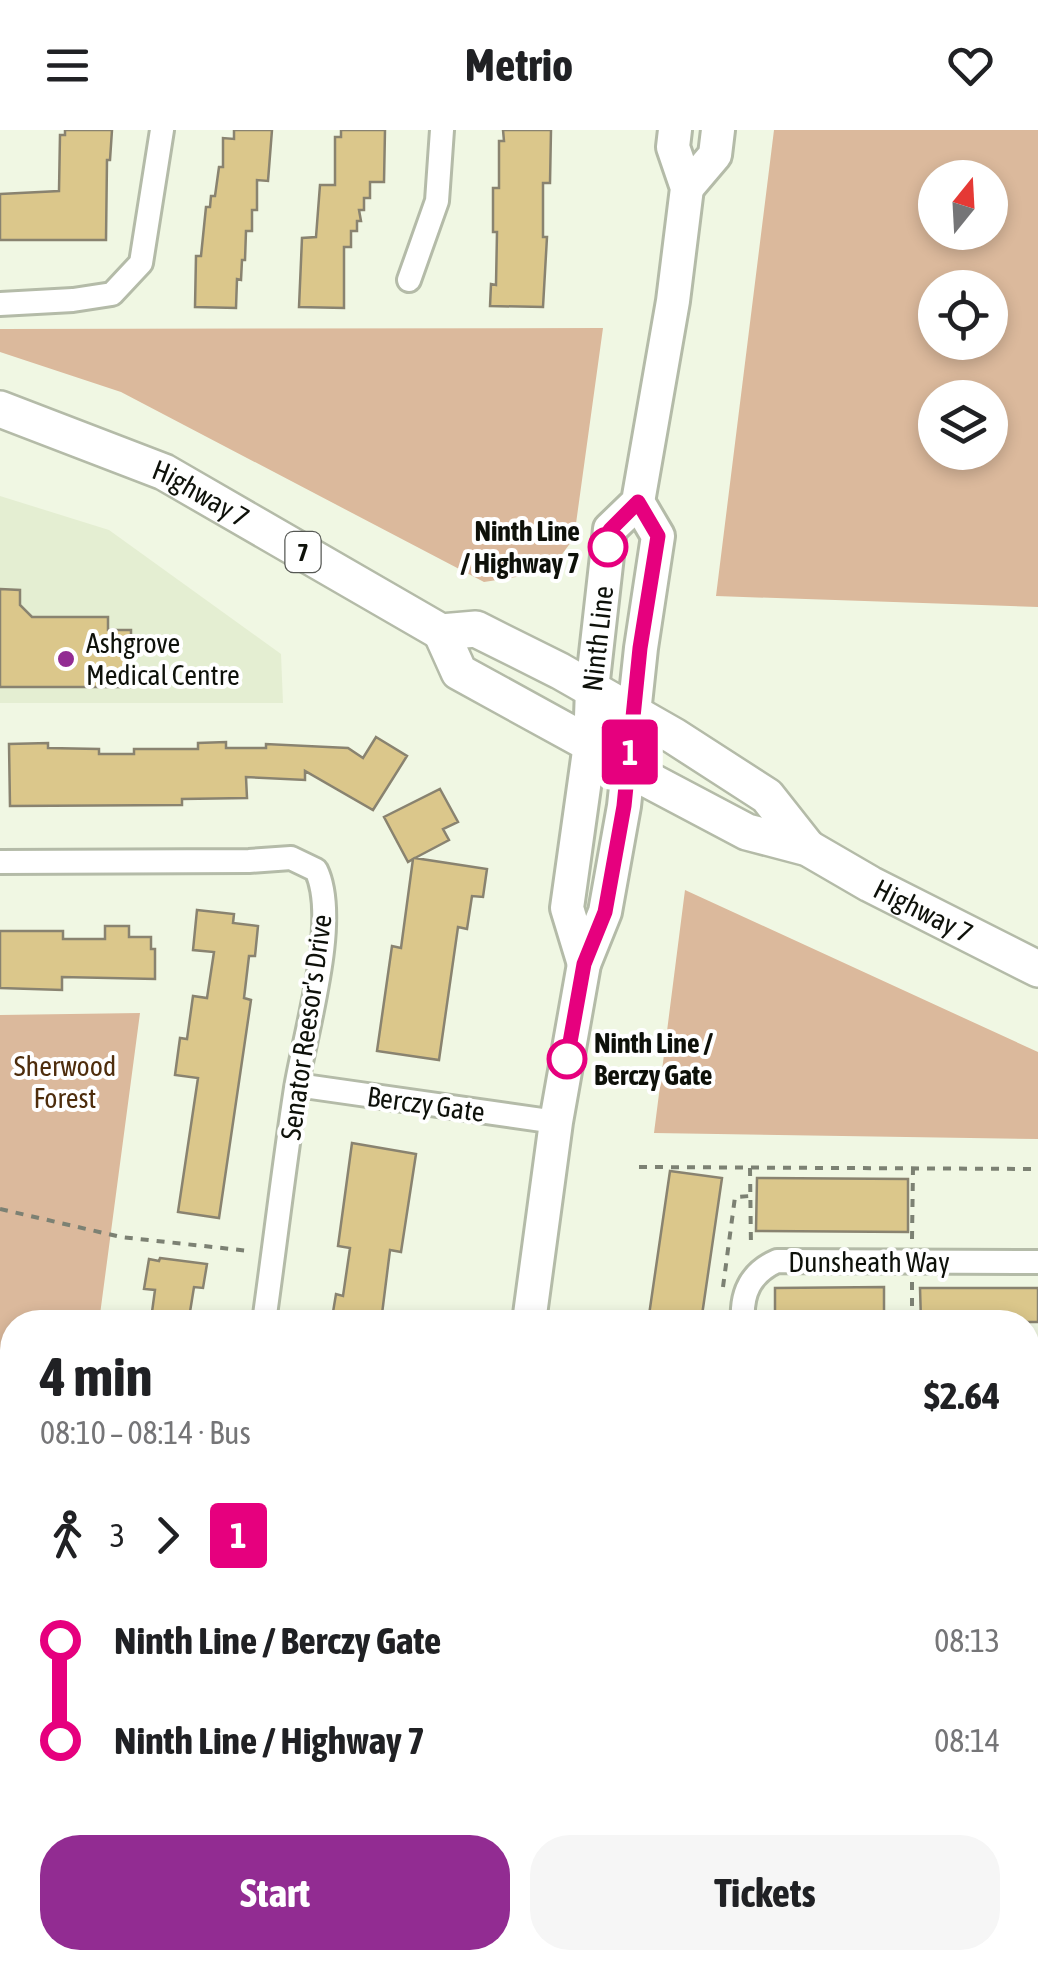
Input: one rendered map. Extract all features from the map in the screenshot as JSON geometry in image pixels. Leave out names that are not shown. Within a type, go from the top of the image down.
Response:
[{"type":"main road","name":"Ninth Line","points":[[584,964],[568,908],[590,744],[592,690],[610,530],[638,502],[674,301],[687,188],[673,147],[675,130]]},
{"type":"main road","name":"Ninth Line","points":[[687,188],[715,156],[718,130]]},
{"type":"main road","name":"Highway 7","points":[[0,409],[164,472],[441,632],[476,629],[633,712],[766,796],[808,848]]},
{"type":"main road","name":"Ninth Line","points":[[531,1310],[556,1122],[584,964],[605,912],[628,769],[658,536],[638,502]]},
{"type":"main road","name":"Highway 7","points":[[441,632],[459,672],[628,769],[748,832],[808,848],[1038,969]]},
{"type":"street","points":[[0,304],[112,294],[132,273],[141,263],[162,130]]},
{"type":"street","points":[[409,280],[437,201],[442,130]]},
{"type":"street","name":"Senator Reesor's Drive","points":[[0,862],[249,862],[291,858],[316,870],[325,899],[322,950],[297,1085],[266,1310]]},
{"type":"street","name":"Berczy Gate","points":[[297,1085],[556,1122]]},
{"type":"street","name":"Dunsheath Way","points":[[744,1310],[745,1290],[755,1276],[777,1262],[1038,1262]]},
{"type":"street","points":[[906,1970],[917,1970]]},
{"type":"path","points":[[639,1167],[1038,1169]]},
{"type":"path","points":[[750,1168],[751,1257]]},
{"type":"path","points":[[912,1168],[912,1249]]},
{"type":"path","points":[[722,1290],[735,1198],[750,1196]]},
{"type":"path","points":[[0,1209],[121,1237],[273,1254]]},
{"type":"path","points":[[912,1275],[912,1310]]},
{"type":"shaded area","points":[[0,496],[109,530],[281,654],[283,703],[0,703]]},
{"type":"green space","points":[[774,130],[1038,130],[1038,607],[716,596]]},
{"type":"green space","points":[[603,328],[574,538],[549,572],[484,582],[121,392],[0,352],[0,329]]},
{"type":"green space","points":[[685,890],[1038,1052],[1038,1139],[654,1133]]},
{"type":"green space","name":"Sherwood Forest","points":[[140,1013],[101,1310],[0,1310],[0,1015]]},
{"type":"building","points":[[65,130],[112,130],[107,160],[106,240],[0,240],[0,194],[59,191],[60,135],[65,135]]},
{"type":"building","points":[[234,130],[272,130],[268,181],[257,180],[257,210],[252,210],[252,231],[246,231],[236,308],[195,307],[196,256],[201,256],[206,207],[210,207],[211,196],[215,196],[219,167],[223,167],[223,138],[234,139]]},
{"type":"building","points":[[341,130],[385,130],[384,182],[370,182],[370,198],[364,198],[364,210],[359,210],[361,221],[357,221],[357,231],[351,231],[351,247],[344,247],[344,308],[299,307],[302,238],[316,237],[320,185],[335,185],[335,137],[341,137]]},
{"type":"building","points":[[503,130],[551,130],[550,183],[543,183],[543,237],[547,237],[543,307],[490,306],[491,284],[496,285],[493,188],[499,188],[499,141],[504,141]]},
{"type":"building","name":"Ashgrove Medical Centre","points":[[0,589],[20,590],[20,605],[32,617],[108,617],[108,630],[131,630],[131,687],[0,687]]},
{"type":"building","points":[[376,737],[407,756],[373,810],[305,771],[305,780],[246,777],[247,798],[182,799],[182,805],[10,806],[9,744],[48,743],[48,748],[134,754],[134,749],[198,749],[198,743],[226,742],[226,748],[266,748],[266,744],[348,748],[363,758]]},
{"type":"building","points":[[440,789],[458,822],[443,829],[449,840],[415,858],[487,869],[483,897],[472,896],[467,929],[458,927],[439,1060],[377,1051],[392,946],[401,948],[413,859],[408,862],[384,817]]},
{"type":"building","points":[[197,910],[234,914],[233,923],[258,926],[255,956],[249,956],[244,998],[251,1000],[219,1218],[178,1212],[198,1078],[175,1075],[180,1038],[187,1039],[193,996],[207,998],[214,952],[193,950]]},
{"type":"building","points":[[105,926],[129,926],[129,937],[151,937],[155,979],[62,977],[62,990],[0,988],[0,931],[63,931],[63,939],[105,939]]},
{"type":"building","points":[[352,1143],[416,1154],[401,1252],[390,1250],[382,1310],[333,1310],[336,1294],[343,1296],[350,1248],[338,1246]]},
{"type":"building","points":[[670,1171],[722,1178],[703,1310],[650,1310]]},
{"type":"building","points":[[757,1178],[908,1179],[908,1232],[756,1231]]},
{"type":"building","points":[[160,1258],[207,1264],[203,1288],[194,1287],[190,1310],[152,1310],[155,1290],[144,1289],[149,1259]]},
{"type":"building","points":[[884,1287],[884,1310],[775,1310],[775,1288]]},
{"type":"building","points":[[920,1288],[1038,1288],[1038,1310],[921,1310]]},
{"type":"bus line","name":"1","points":[[567,1059],[584,964],[605,912],[624,806],[640,648],[658,536],[638,502],[610,530],[608,547]]},
{"type":"place","name":"Ninth Line / Highway 7","points":[[608,547]]},
{"type":"place","name":"Ashgrove Medical Centre","points":[[66,659]]},
{"type":"place","name":"Ninth Line / Berczy Gate","points":[[567,1059]]}]
